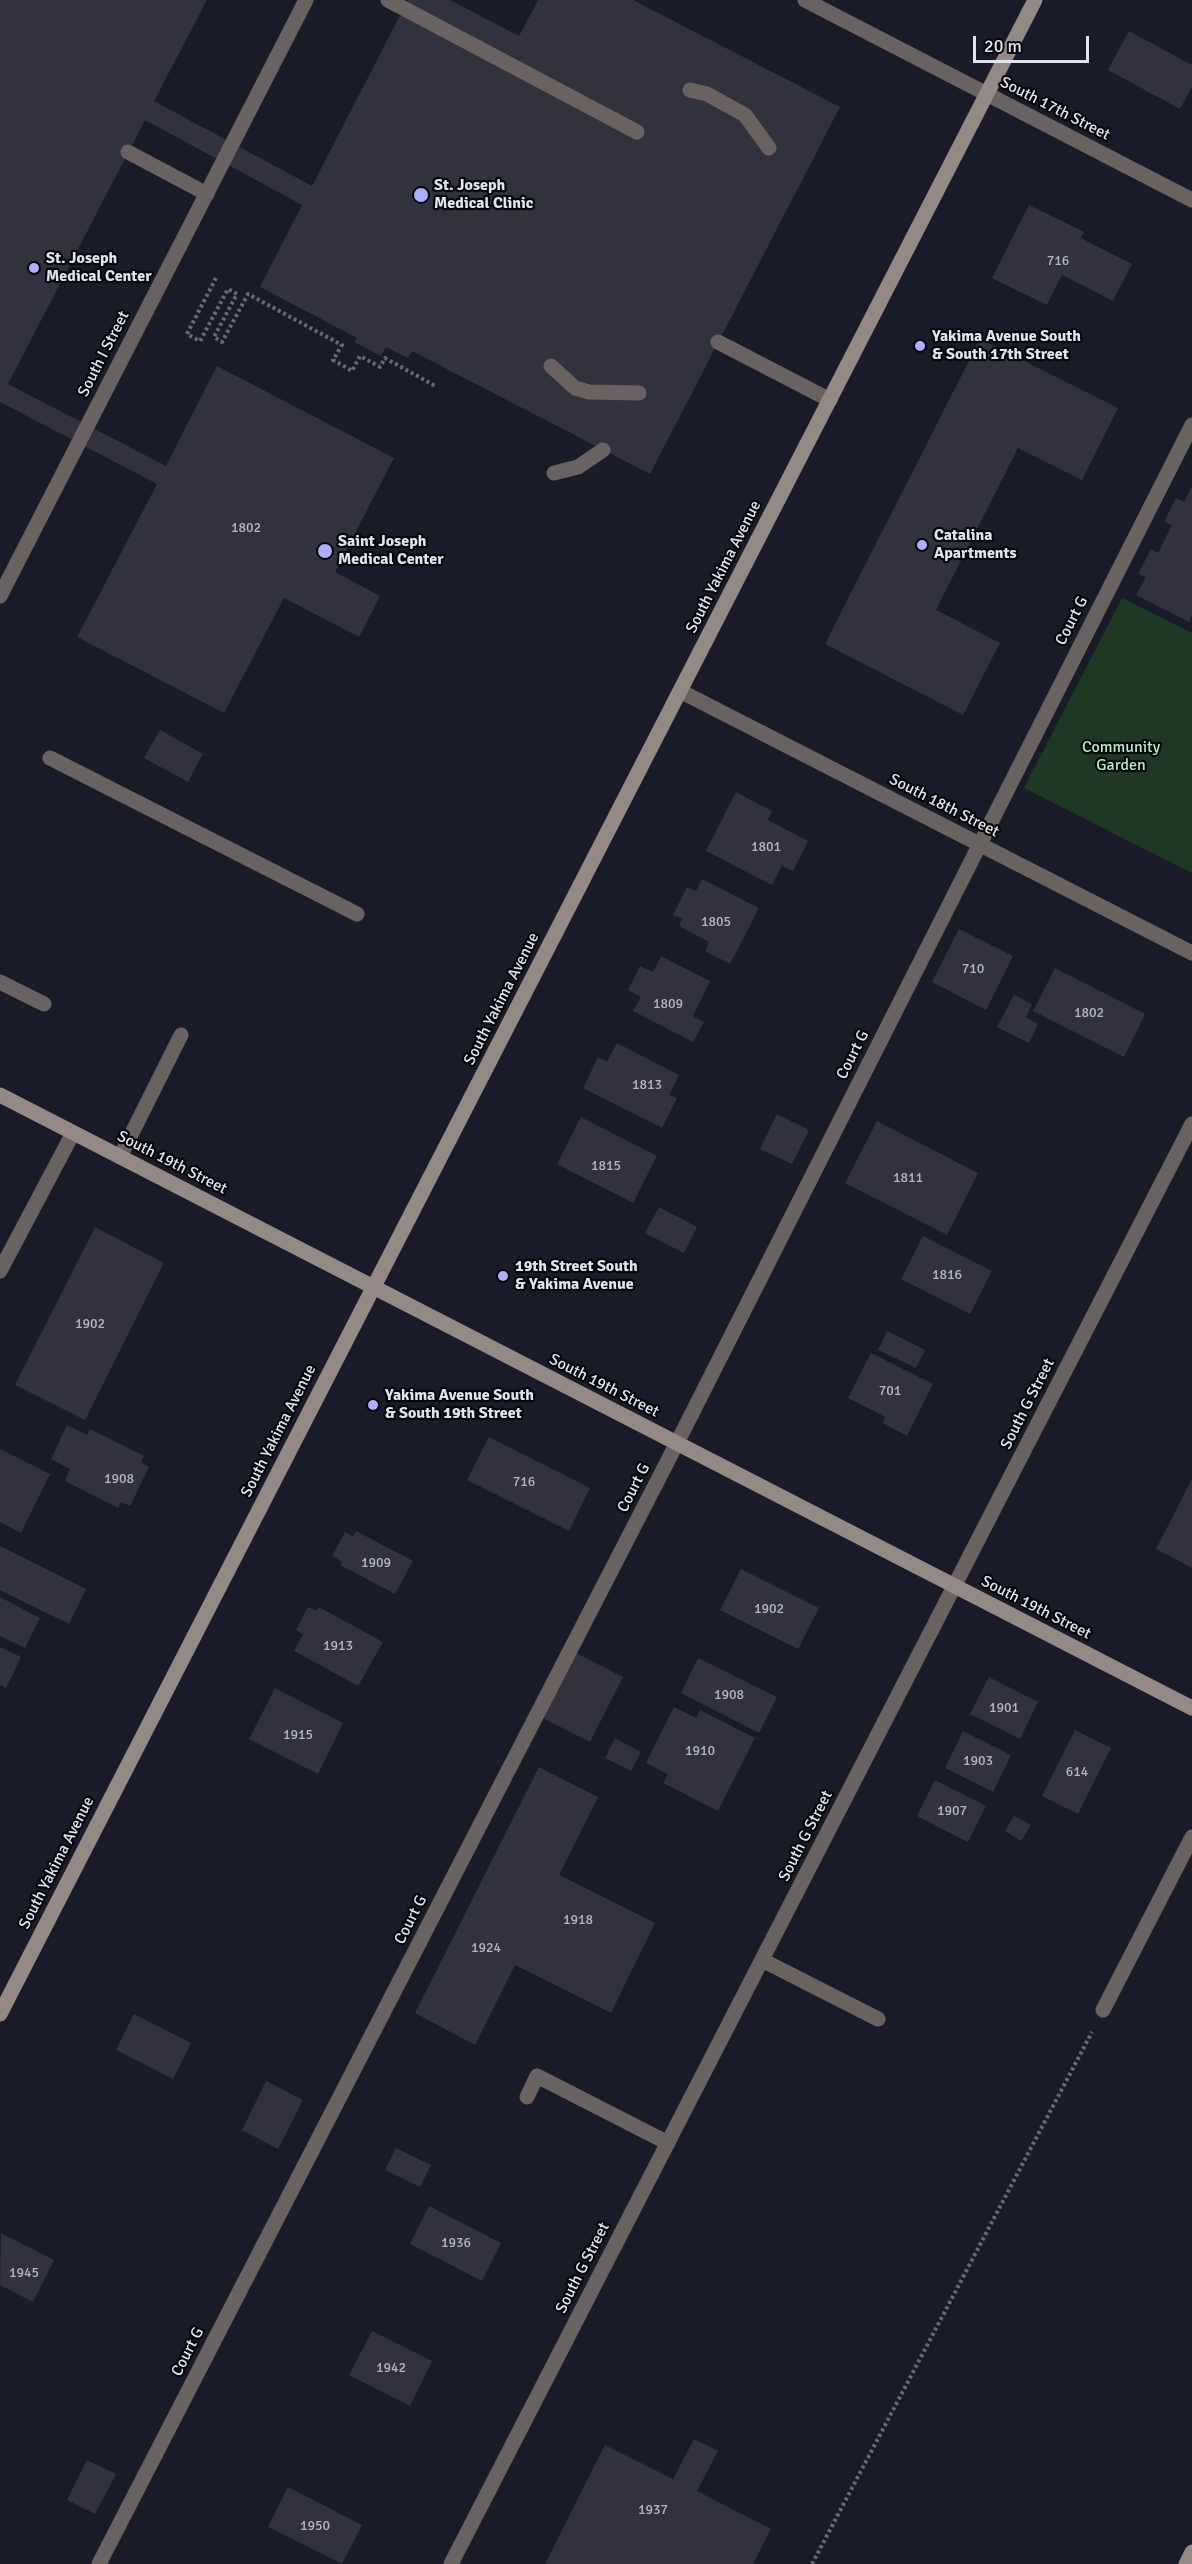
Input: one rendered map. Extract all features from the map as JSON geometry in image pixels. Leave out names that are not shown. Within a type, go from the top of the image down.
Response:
[{"type":"main road","name":"South Yakima Avenue","points":[[0,2014],[1035,0]]},
{"type":"main road","name":"South 19th Street","points":[[0,1095],[1192,1708]]},
{"type":"main road","points":[[1186,2564],[1192,2553]]},
{"type":"street","name":"South I Street","points":[[0,596],[305,0]]},
{"type":"street","points":[[388,0],[637,132]]},
{"type":"street","name":"South 17th Street","points":[[805,0],[1192,200]]},
{"type":"street","points":[[690,90],[707,94],[745,115],[769,148]]},
{"type":"street","points":[[128,152],[207,194]]},
{"type":"street","points":[[718,342],[830,400]]},
{"type":"street","points":[[551,366],[575,388],[589,392],[639,393]]},
{"type":"street","name":"Court G","points":[[99,2564],[677,1443],[1192,424]]},
{"type":"street","points":[[554,473],[578,467],[603,450]]},
{"type":"street","name":"South 18th Street","points":[[680,691],[1192,953]]},
{"type":"street","points":[[50,758],[357,914]]},
{"type":"street","points":[[0,982],[44,1004]]},
{"type":"street","points":[[120,1156],[181,1035]]},
{"type":"street","name":"South G Street","points":[[451,2564],[1192,1124]]},
{"type":"street","points":[[0,1271],[73,1133]]},
{"type":"street","points":[[1103,2010],[1192,1837]]},
{"type":"street","points":[[762,1960],[878,2019]]},
{"type":"street","points":[[527,2097],[537,2076],[668,2143]]},
{"type":"path","points":[[216,278],[187,334],[200,341],[228,289],[237,294],[214,337],[222,342],[248,294],[342,345],[333,360],[352,371],[360,356],[380,367],[385,358],[437,387]]},
{"type":"path","points":[[812,2564],[1103,2010]]},
{"type":"green space","name":"Community Garden","points":[[1122,598],[1192,633],[1192,873],[1024,788]]},
{"type":"building","points":[[0,0],[207,0],[154,101],[312,186],[408,0],[450,0],[519,36],[538,0],[633,0],[840,107],[650,474],[412,351],[408,358],[386,347],[381,356],[354,342],[357,338],[260,287],[302,205],[145,120],[8,384],[166,466],[217,366],[394,458],[335,572],[380,596],[359,637],[284,598],[224,713],[77,637],[157,484],[0,402]]},
{"type":"building","points":[[1129,31],[1192,65],[1192,87],[1180,109],[1108,70]]},
{"type":"building","points":[[1029,205],[1084,232],[1081,238],[1132,264],[1113,301],[1062,275],[1047,305],[992,278]]},
{"type":"building","name":"Catalina Apartments","points":[[980,339],[1118,408],[1082,480],[1018,448],[936,610],[1000,643],[963,715],[825,644]]},
{"type":"building","points":[[1192,486],[1192,615],[1189,622],[1136,595],[1146,577],[1138,574],[1151,549],[1158,553],[1172,525],[1164,522],[1176,498],[1184,502]]},
{"type":"building","points":[[160,730],[203,754],[188,782],[144,758]]},
{"type":"building","points":[[736,792],[772,811],[768,820],[808,841],[793,871],[782,866],[772,885],[706,851]]},
{"type":"building","points":[[702,879],[759,908],[730,964],[705,951],[709,942],[679,926],[682,919],[673,915],[687,887],[696,891]]},
{"type":"building","points":[[959,929],[1013,956],[986,1010],[932,982]]},
{"type":"building","points":[[661,956],[710,981],[693,1016],[704,1022],[693,1042],[633,1011],[641,997],[628,990],[640,966],[653,972]]},
{"type":"building","points":[[1055,968],[1145,1014],[1124,1057],[1033,1011]]},
{"type":"building","points":[[1014,995],[1032,1004],[1026,1017],[1038,1024],[1029,1043],[997,1027]]},
{"type":"building","points":[[617,1043],[679,1075],[669,1095],[677,1098],[662,1128],[583,1088],[598,1057],[607,1062]]},
{"type":"building","points":[[777,1114],[809,1130],[792,1164],[760,1149]]},
{"type":"building","points":[[581,1117],[657,1156],[633,1203],[557,1164]]},
{"type":"building","points":[[877,1121],[978,1173],[947,1235],[845,1183]]},
{"type":"building","points":[[659,1207],[697,1227],[684,1253],[645,1233]]},
{"type":"building","points":[[95,1227],[164,1263],[85,1420],[15,1385]]},
{"type":"building","points":[[923,1236],[992,1271],[970,1314],[901,1279]]},
{"type":"building","points":[[887,1331],[925,1350],[916,1368],[878,1350]]},
{"type":"building","points":[[871,1353],[933,1384],[907,1436],[883,1423],[885,1417],[848,1398]]},
{"type":"building","points":[[67,1425],[87,1435],[90,1429],[144,1456],[141,1462],[149,1467],[130,1506],[121,1502],[118,1508],[65,1481],[70,1469],[51,1459]]},
{"type":"building","points":[[489,1437],[590,1488],[569,1531],[467,1480]]},
{"type":"building","points":[[0,1449],[50,1474],[21,1533],[0,1522]]},
{"type":"building","points":[[1192,1479],[1192,1568],[1156,1549]]},
{"type":"building","points":[[356,1531],[413,1561],[395,1594],[340,1565],[342,1562],[332,1556],[345,1532],[353,1537]]},
{"type":"building","points":[[0,1546],[86,1589],[69,1624],[0,1590]]},
{"type":"building","points":[[741,1569],[819,1608],[798,1649],[720,1610]]},
{"type":"building","points":[[0,1597],[40,1618],[25,1648],[0,1636]]},
{"type":"building","points":[[308,1607],[317,1611],[319,1607],[383,1642],[358,1686],[294,1651],[303,1634],[296,1630]]},
{"type":"building","points":[[0,1647],[21,1657],[6,1688],[0,1685]]},
{"type":"building","points":[[576,1653],[623,1677],[590,1742],[543,1718]]},
{"type":"building","points":[[698,1658],[777,1697],[759,1733],[681,1693]]},
{"type":"building","points":[[989,1677],[1038,1702],[1020,1739],[970,1714]]},
{"type":"building","points":[[275,1688],[343,1723],[318,1774],[249,1739]]},
{"type":"building","points":[[674,1707],[696,1718],[700,1710],[755,1738],[718,1811],[663,1783],[668,1774],[646,1763]]},
{"type":"building","points":[[1075,1730],[1111,1748],[1078,1814],[1042,1796]]},
{"type":"building","points":[[963,1731],[1011,1755],[993,1792],[945,1768]]},
{"type":"building","points":[[615,1738],[641,1752],[631,1771],[605,1758]]},
{"type":"building","points":[[539,1767],[598,1797],[559,1875],[655,1923],[611,2013],[515,1965],[475,2045],[415,2013]]},
{"type":"building","points":[[935,1780],[986,1806],[968,1842],[917,1816]]},
{"type":"building","points":[[1014,1816],[1031,1825],[1021,1841],[1005,1831]]},
{"type":"building","points":[[134,2014],[191,2043],[173,2079],[116,2050]]},
{"type":"building","points":[[266,2081],[303,2100],[278,2149],[242,2130]]},
{"type":"building","points":[[396,2148],[431,2165],[420,2187],[385,2170]]},
{"type":"building","points":[[429,2206],[501,2243],[482,2281],[410,2244]]},
{"type":"building","points":[[1,2233],[54,2260],[33,2302],[0,2285]]},
{"type":"building","points":[[372,2331],[432,2361],[410,2406],[349,2375]]},
{"type":"building","points":[[694,2439],[718,2451],[697,2491],[771,2529],[753,2564],[545,2564],[605,2445],[673,2479]]},
{"type":"building","points":[[87,2460],[116,2474],[95,2514],[67,2500]]},
{"type":"building","points":[[288,2487],[362,2525],[342,2564],[268,2527]]},
{"type":"place","name":"St. Joseph Medical Clinic","points":[[421,195]]},
{"type":"place","name":"St. Joseph Medical Center","points":[[34,268]]},
{"type":"place","name":"Yakima Avenue South & South 17th Street","points":[[920,346]]},
{"type":"place","name":"Catalina Apartments","points":[[922,545]]},
{"type":"place","name":"Saint Joseph Medical Center","points":[[325,551]]},
{"type":"place","name":"19th Street South & Yakima Avenue","points":[[503,1276]]},
{"type":"place","name":"Yakima Avenue South & South 19th Street","points":[[373,1405]]}]
